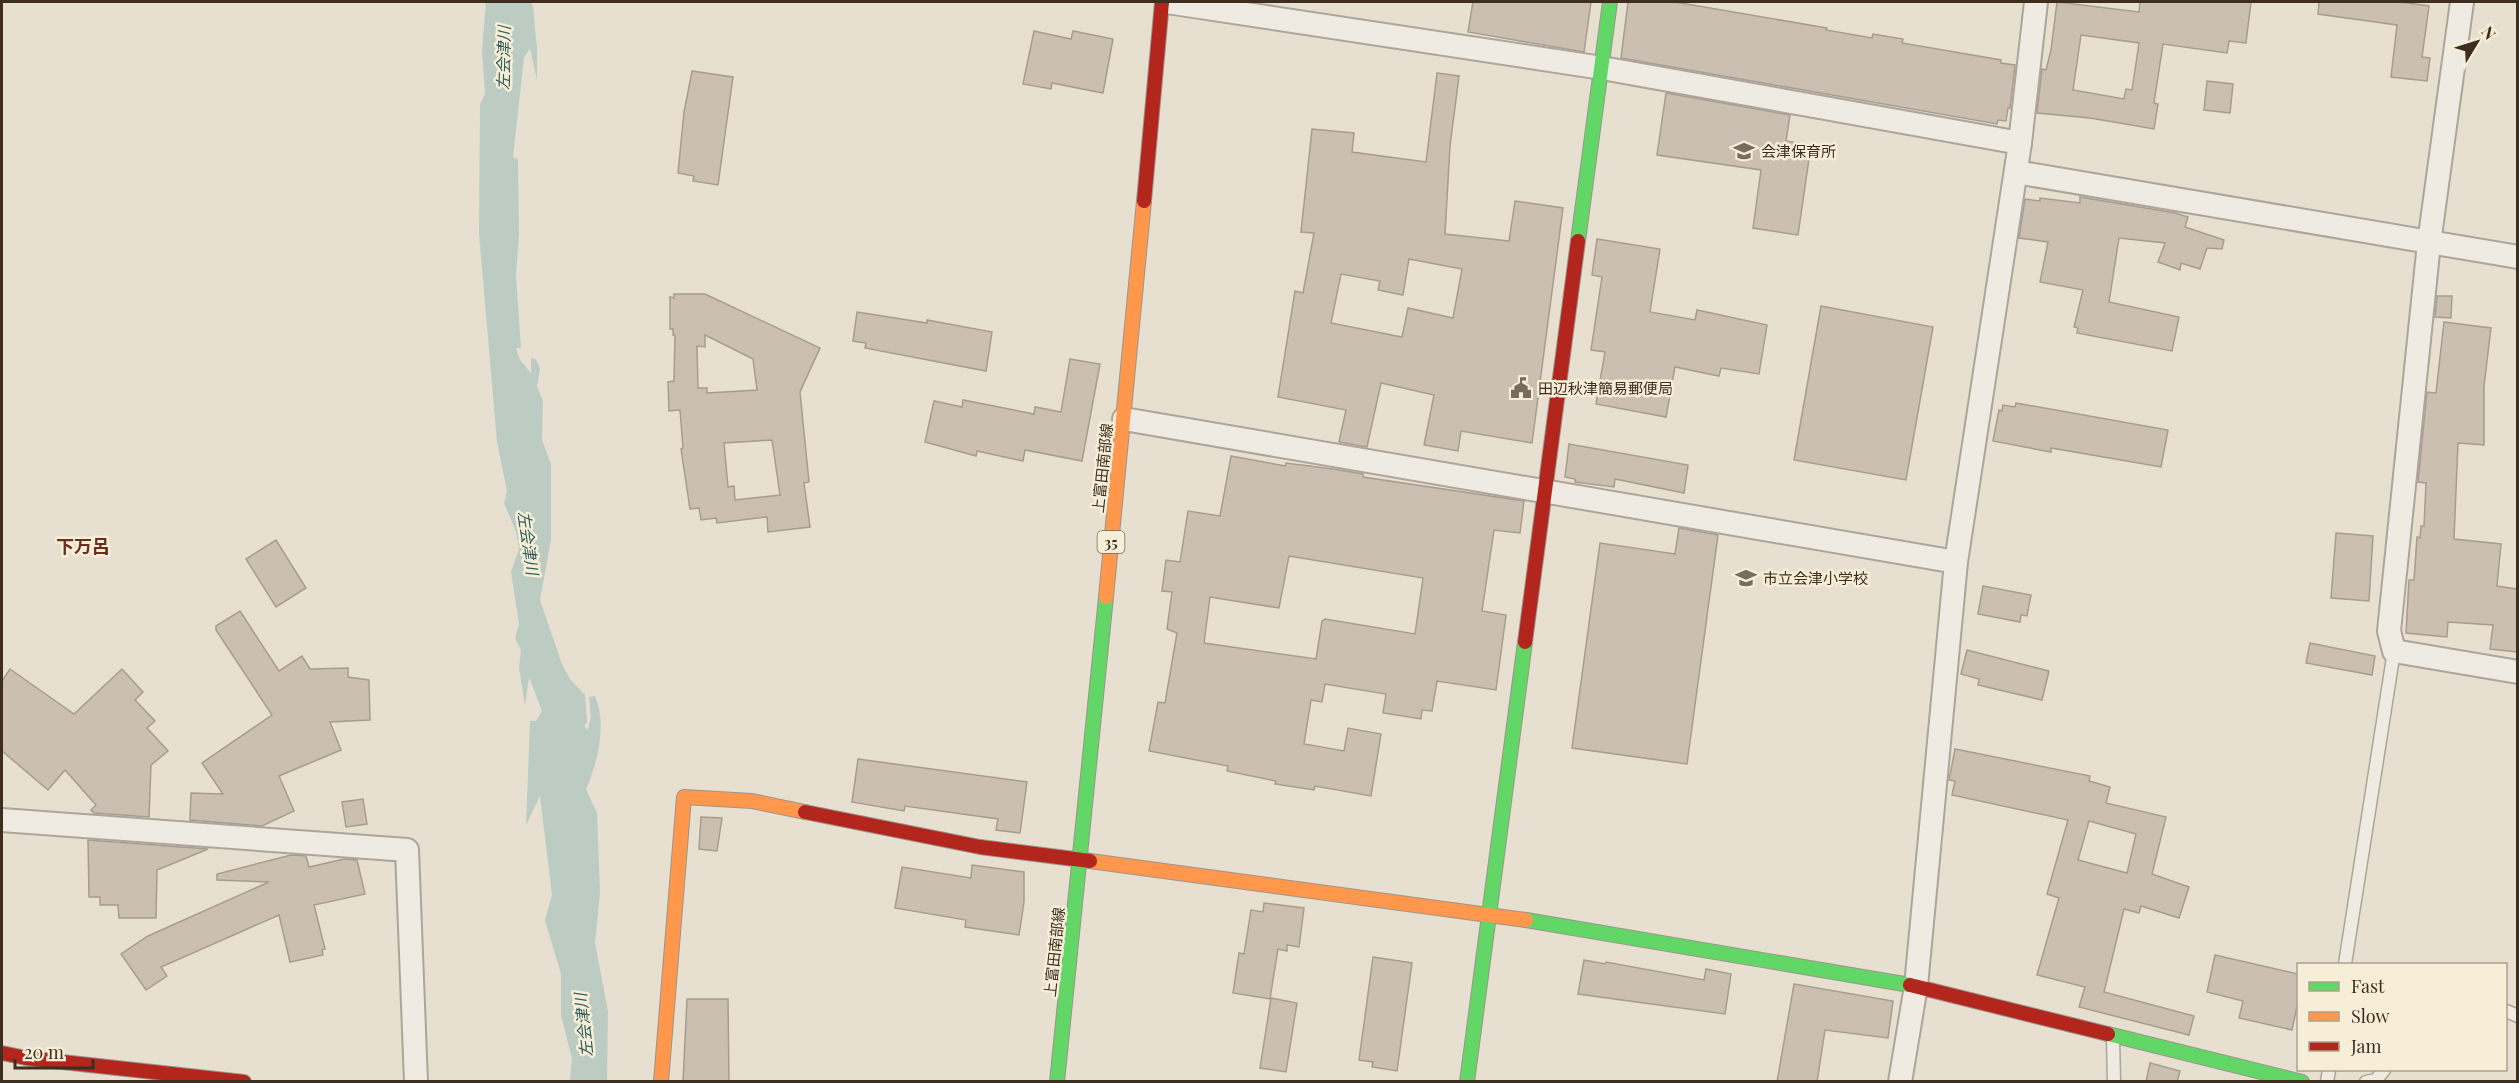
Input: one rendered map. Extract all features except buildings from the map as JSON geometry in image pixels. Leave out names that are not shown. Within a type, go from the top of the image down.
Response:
[{"type":"street","name":"上富田南部線","points":[[1057,1082],[1124,419],[1162,2]]},
{"type":"street","points":[[1167,2],[1602,68],[2020,143]]},
{"type":"street","points":[[1467,1082],[1610,2]]},
{"type":"street","points":[[1900,1082],[1916,986],[1956,562],[2016,172],[2036,2]]},
{"type":"street","points":[[2462,2],[2429,243],[2389,631],[2394,651],[2517,672]]},
{"type":"street","points":[[2016,172],[2517,257]]},
{"type":"street","points":[[1124,419],[1956,562]]},
{"type":"street","points":[[661,1082],[684,797],[752,801],[980,847],[1200,874],[1491,914],[1916,986],[2113,1033],[2302,1082]]},
{"type":"street","points":[[2,820],[406,849],[416,1082]]},
{"type":"street","points":[[2,1053],[26,1058],[244,1082]]},
{"type":"lane","points":[[2345,963],[2394,651]]},
{"type":"lane","points":[[2113,1033],[2114,1082]]},
{"type":"lane","points":[[2366,1082],[2376,1080],[2383,1071]]},
{"type":"water","name":"左会津川","points":[[486,2],[531,2],[533,7],[537,80],[530,48],[524,58],[513,157],[518,159],[519,235],[516,276],[521,348],[516,348],[520,360],[531,373],[531,358],[536,359],[540,369],[537,387],[543,401],[542,440],[551,464],[551,540],[540,600],[562,664],[570,679],[585,695],[587,722],[584,726],[588,730],[591,717],[589,697],[595,696],[599,707],[600,743],[586,789],[597,813],[600,893],[595,943],[608,1011],[607,1081],[570,1081],[572,1059],[561,1015],[561,974],[545,920],[552,895],[540,796],[526,825],[530,721],[536,721],[542,711],[529,677],[525,705],[519,668],[521,650],[515,638],[519,624],[511,572],[519,549],[516,532],[504,503],[507,491],[497,442],[479,233],[480,105],[485,93],[482,51]]},
{"type":"traffic: fast","points":[[1578,241],[1610,2]]},
{"type":"traffic: fast","points":[[1057,1082],[1106,597]]},
{"type":"traffic: fast","points":[[1467,1082],[1525,642]]},
{"type":"traffic: fast","points":[[1526,920],[1910,985]]},
{"type":"traffic: fast","points":[[2108,1034],[2302,1082]]},
{"type":"traffic: slow","points":[[1106,597],[1144,201]]},
{"type":"traffic: slow","points":[[661,1082],[684,797],[752,801],[805,812]]},
{"type":"traffic: slow","points":[[1090,861],[1526,920]]},
{"type":"traffic: jam","points":[[1144,201],[1162,2]]},
{"type":"traffic: jam","points":[[1525,642],[1578,241]]},
{"type":"traffic: jam","points":[[805,812],[980,847],[1090,861]]},
{"type":"traffic: jam","points":[[1910,985],[2108,1034]]},
{"type":"traffic: jam","points":[[2,1053],[26,1058],[244,1082]]},
{"type":"place","name":"会津保育所","points":[[1744,151]]},
{"type":"place","name":"田辺秋津簡易郵便局","points":[[1521,388]]},
{"type":"place","name":"市立会津小学校","points":[[1746,578]]},
{"type":"district","name":"下万呂","points":[[83,546]]}]
